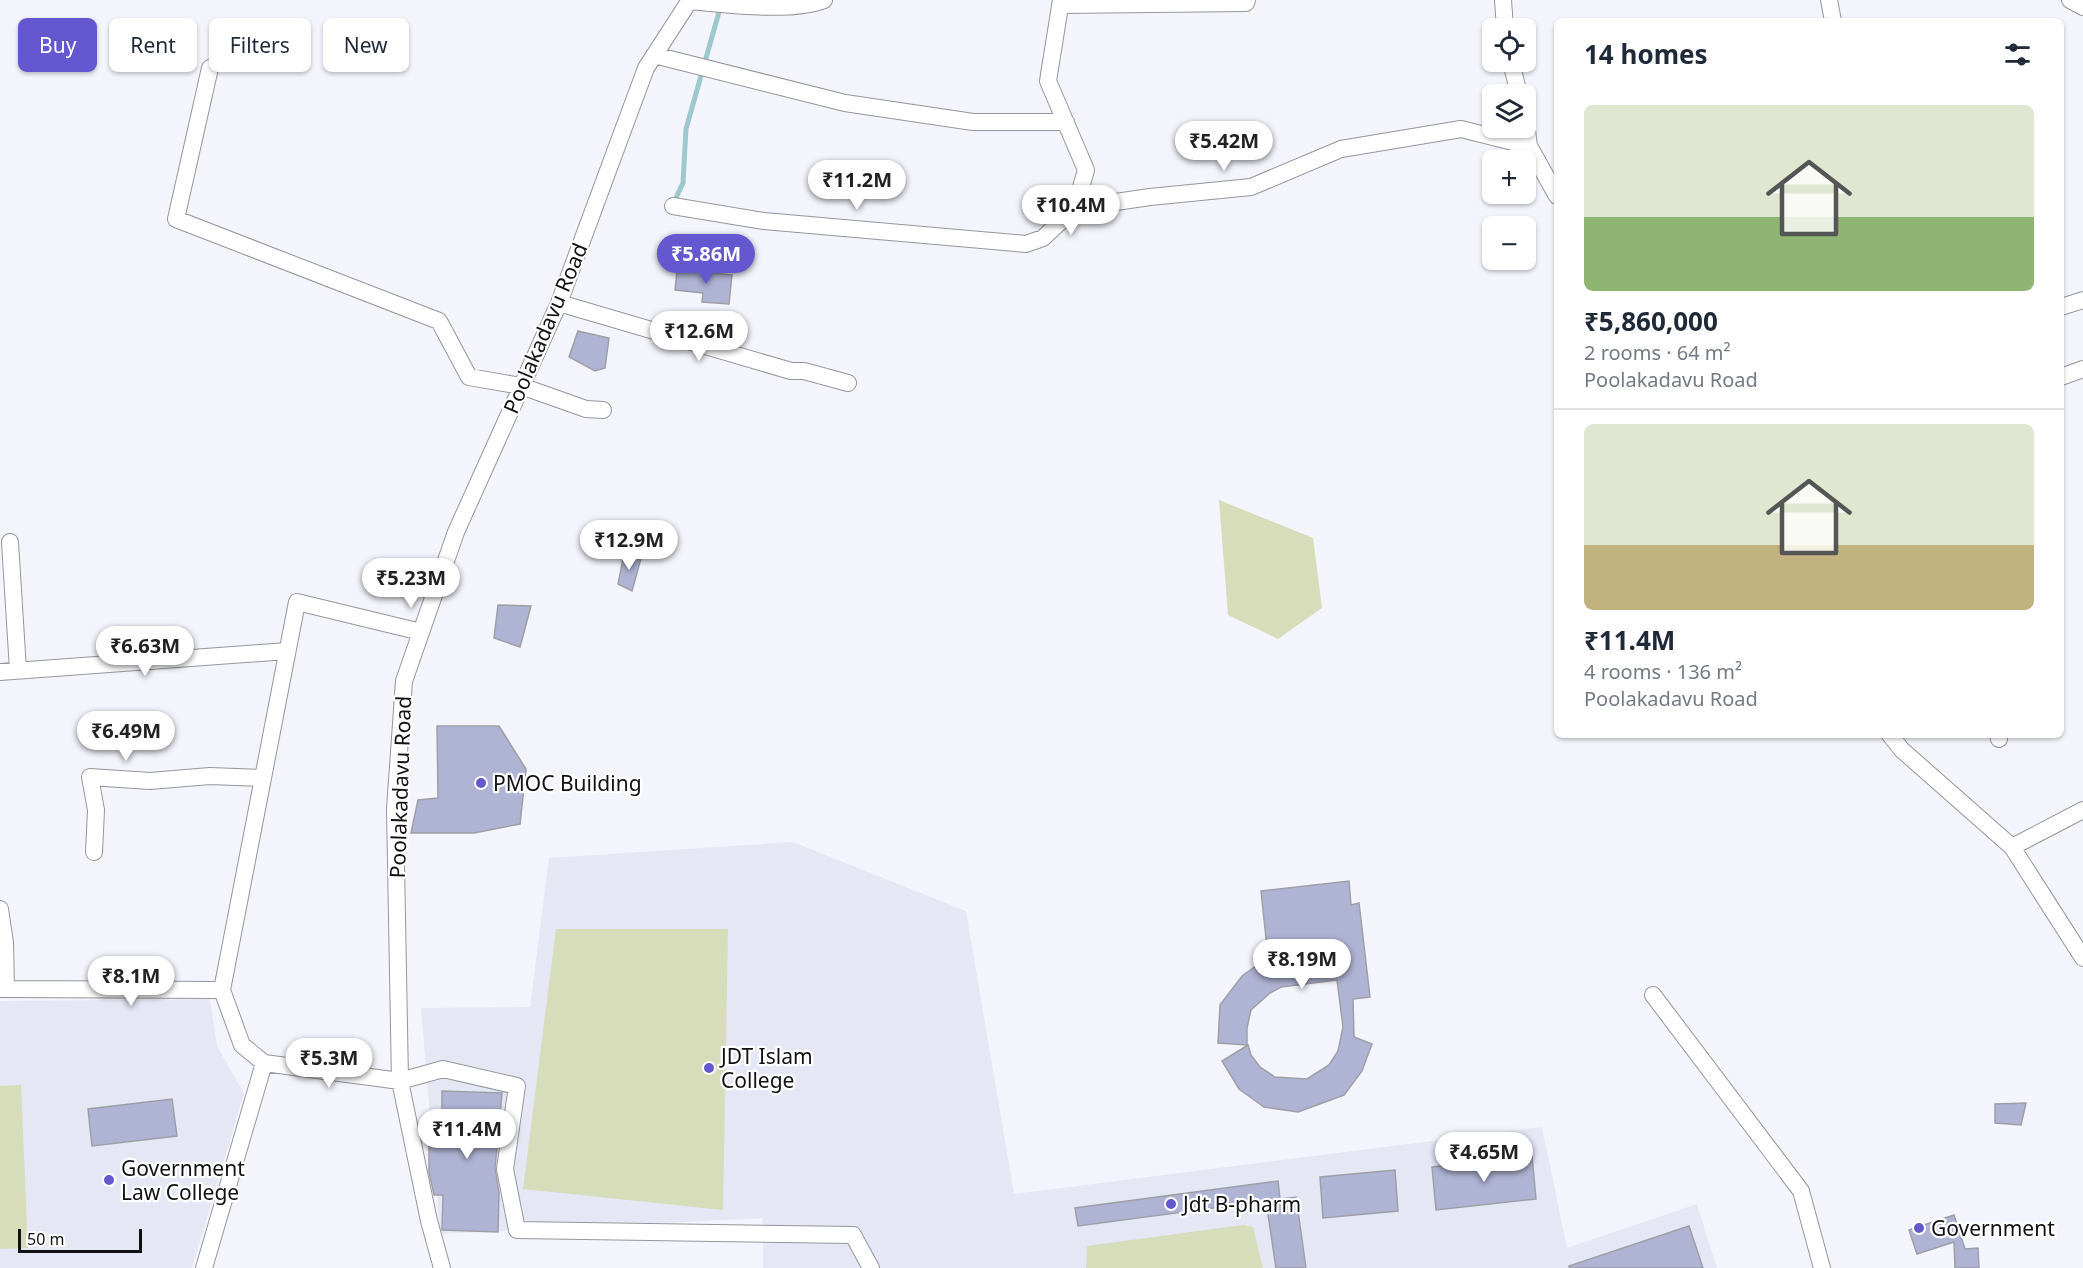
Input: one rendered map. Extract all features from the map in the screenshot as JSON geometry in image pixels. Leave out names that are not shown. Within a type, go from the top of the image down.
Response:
[{"type":"street","points":[[690,0],[737,5],[810,5],[824,0]]},
{"type":"street","name":"Poolakadavu Road","points":[[442,1268],[429,1221],[400,1081],[395,809],[404,681],[456,532],[560,303],[646,68],[690,0]]},
{"type":"street","points":[[673,206],[764,221],[1026,244],[1043,238],[1075,208],[1086,170],[1048,81],[1061,2],[1246,3],[1247,0]]},
{"type":"street","points":[[1503,0],[1504,18]]},
{"type":"street","points":[[1829,0],[1832,18]]},
{"type":"street","points":[[2070,0],[2083,7]]},
{"type":"street","points":[[654,55],[845,103],[973,122],[1066,122]]},
{"type":"street","points":[[209,72],[176,219],[439,321],[469,377],[521,386],[586,409],[603,410]]},
{"type":"street","points":[[1075,208],[1150,197],[1251,187],[1341,149],[1461,129],[1528,146]]},
{"type":"street","points":[[1527,138],[1528,146],[1554,191]]},
{"type":"street","points":[[2064,307],[2083,300]]},
{"type":"street","points":[[560,303],[791,371],[804,371],[848,383]]},
{"type":"street","points":[[2064,376],[2083,369]]},
{"type":"street","points":[[10,542],[18,670]]},
{"type":"street","points":[[421,632],[297,602],[222,990],[242,1045],[264,1063],[400,1081],[443,1069],[517,1086],[505,1168],[517,1230],[853,1235],[871,1268]]},
{"type":"street","points":[[0,672],[287,651]]},
{"type":"street","points":[[1892,738],[1902,750],[2012,847],[2083,958]]},
{"type":"street","points":[[94,852],[96,810],[90,777],[150,781],[210,776],[262,778]]},
{"type":"street","points":[[2012,847],[2083,810]]},
{"type":"street","points":[[0,909],[5,943],[3,989],[222,990]]},
{"type":"street","points":[[1653,995],[1801,1191],[1822,1268]]},
{"type":"street","points":[[204,1268],[264,1063]]},
{"type":"shaded area","name":"JDT Islam College","points":[[793,842],[966,911],[1014,1194],[1542,1127],[1567,1248],[1697,1204],[1717,1268],[763,1268],[763,1218],[440,1234],[421,1008],[530,1007],[549,858]]},
{"type":"shaded area","name":"Government Law College","points":[[210,999],[217,1046],[244,1093],[192,1268],[0,1268],[0,1001]]},
{"type":"green space","points":[[1219,500],[1313,538],[1322,608],[1278,639],[1228,615]]},
{"type":"green space","points":[[556,929],[728,929],[723,1210],[523,1189]]},
{"type":"green space","points":[[21,1085],[28,1248],[0,1249],[0,1086]]},
{"type":"green space","points":[[1243,1225],[1253,1227],[1263,1268],[1086,1268],[1087,1246]]},
{"type":"building","points":[[677,270],[732,275],[729,304],[702,302],[703,293],[675,290]]},
{"type":"building","points":[[578,331],[609,338],[605,368],[595,371],[569,357]]},
{"type":"building","points":[[624,554],[642,555],[632,591],[618,584]]},
{"type":"building","points":[[498,605],[531,606],[520,647],[494,638]]},
{"type":"building","name":"PMOC Building","points":[[437,726],[499,726],[526,769],[520,824],[474,833],[411,833],[418,800],[438,798]]},
{"type":"building","points":[[1349,881],[1351,905],[1359,903],[1370,997],[1353,999],[1354,1037],[1372,1044],[1362,1071],[1344,1095],[1298,1112],[1264,1107],[1239,1089],[1222,1061],[1248,1045],[1251,1055],[1260,1067],[1275,1077],[1307,1079],[1329,1065],[1338,1051],[1343,1027],[1337,980],[1281,987],[1270,993],[1251,1010],[1247,1028],[1247,1045],[1218,1043],[1220,1005],[1242,976],[1268,957],[1261,891]]},
{"type":"building","points":[[442,1091],[502,1093],[495,1168],[499,1193],[498,1232],[442,1230],[443,1195],[434,1195],[429,1172],[429,1118],[442,1119]]},
{"type":"building","points":[[172,1099],[177,1136],[92,1146],[88,1109]]},
{"type":"building","points":[[2026,1103],[2021,1125],[1995,1123],[1995,1104]]},
{"type":"building","points":[[1532,1156],[1536,1199],[1436,1210],[1432,1167]]},
{"type":"building","points":[[1395,1170],[1398,1211],[1323,1218],[1320,1177]]},
{"type":"building","name":"Jdt B-pharm","points":[[1278,1181],[1280,1199],[1296,1197],[1306,1268],[1276,1268],[1266,1201],[1078,1226],[1075,1208]]},
{"type":"building","points":[[1954,1215],[1965,1249],[1978,1248],[1979,1268],[1955,1268],[1954,1242],[1917,1254],[1909,1230]]},
{"type":"building","points":[[1689,1226],[1703,1268],[1569,1268],[1569,1266]]},
{"type":"waterway","points":[[673,204],[683,183],[686,129],[719,12]]},
{"type":"place","name":"PMOC Building","points":[[481,783]]},
{"type":"place","name":"JDT Islam College","points":[[709,1068]]},
{"type":"place","name":"Government Law College","points":[[109,1180]]},
{"type":"place","name":"Jdt B-pharm","points":[[1171,1204]]},
{"type":"place","name":"Government","points":[[1919,1228]]}]
